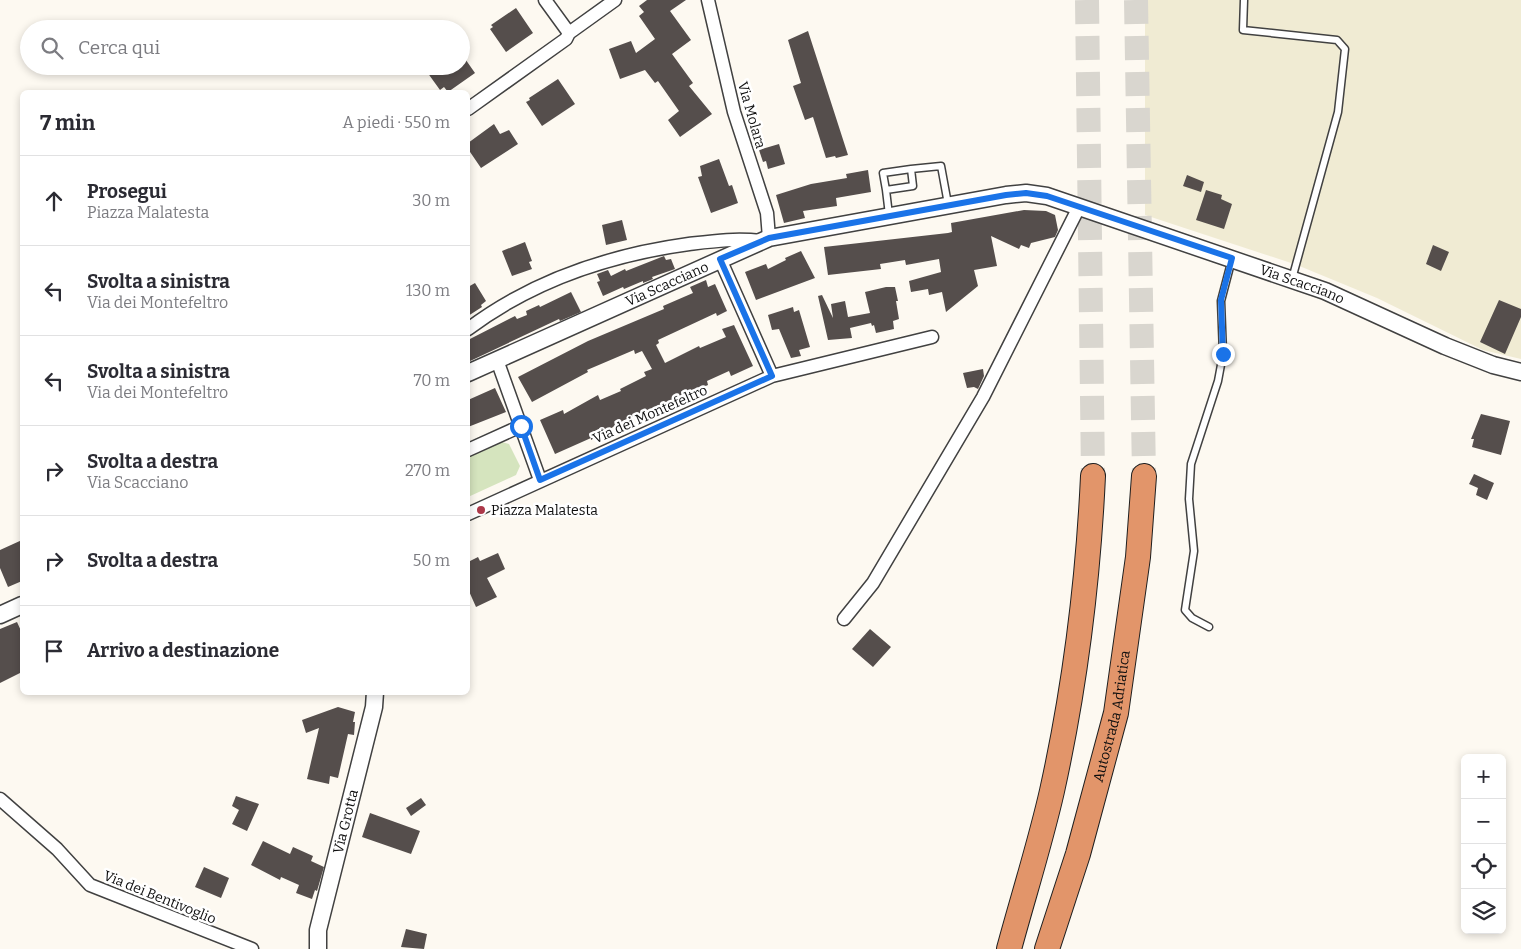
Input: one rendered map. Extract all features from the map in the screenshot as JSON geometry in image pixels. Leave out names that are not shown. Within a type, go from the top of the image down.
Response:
[{"type":"highway","points":[[1009,949],[1051,792],[1069,704],[1082,625],[1090,557],[1093,476]]},
{"type":"highway","name":"Autostrada Adriatica","points":[[1047,949],[1078,854],[1116,713],[1138,557],[1144,476]]},
{"type":"street","points":[[545,0],[569,33]]},
{"type":"street","points":[[470,107],[566,39],[569,33],[615,0]]},
{"type":"street","name":"Via Molara","points":[[708,0],[734,112],[767,213],[765,240]]},
{"type":"street","name":"Via Scacciano","points":[[470,372],[765,240],[948,204],[1026,193],[1047,196],[1292,279],[1359,305],[1445,346],[1493,365],[1521,372]]},
{"type":"street","points":[[844,619],[873,583],[983,397],[1079,207]]},
{"type":"street","points":[[470,328],[489,314],[518,297],[580,268],[653,249],[738,238],[765,240]]},
{"type":"street","points":[[720,259],[772,376]]},
{"type":"street","name":"Via dei Montefeltro","points":[[540,480],[772,376],[932,337]]},
{"type":"street","points":[[470,513],[540,480],[497,360]]},
{"type":"street","points":[[470,449],[521,426]]},
{"type":"street","points":[[0,615],[20,606]]},
{"type":"street","name":"Via Grotta","points":[[318,949],[318,930],[374,707],[374,695]]},
{"type":"street","name":"Via dei Bentivoglio","points":[[0,799],[57,849],[90,885],[252,949]]},
{"type":"lane","points":[[1244,0],[1243,30],[1337,40],[1345,49],[1338,112],[1292,279]]},
{"type":"lane","points":[[889,215],[883,173],[941,166],[948,204]]},
{"type":"lane","points":[[886,190],[913,186],[911,169]]},
{"type":"lane","points":[[1209,628],[1192,618],[1185,610],[1194,551],[1189,499],[1191,464],[1218,381],[1223,354],[1221,300],[1232,258]]},
{"type":"shaded area","points":[[1145,0],[1521,0],[1521,359],[1483,350],[1377,298],[1297,265],[1145,215]]},
{"type":"green space","points":[[498,441],[509,444],[520,466],[516,475],[470,496],[470,455]]},
{"type":"building","points":[[647,0],[686,0],[670,11],[691,40],[672,54],[693,83],[689,86],[712,114],[680,137],[668,120],[679,111],[658,81],[655,83],[645,70],[620,79],[609,49],[631,41],[636,53],[655,39],[639,16],[644,12],[639,6]]},
{"type":"building","points":[[516,8],[533,33],[506,52],[490,29],[493,27],[491,25]]},
{"type":"building","points":[[808,31],[848,155],[826,158],[813,117],[805,120],[793,86],[801,83],[788,40]]},
{"type":"building","points":[[470,66],[475,73],[451,90],[446,90],[444,87],[440,90],[429,75],[470,75]]},
{"type":"building","points":[[558,79],[575,104],[542,126],[526,102]]},
{"type":"building","points":[[494,124],[500,134],[509,130],[518,144],[481,168],[470,152],[470,142]]},
{"type":"building","points":[[779,144],[785,164],[768,169],[766,161],[763,162],[759,150]]},
{"type":"building","points":[[719,159],[729,186],[732,185],[738,203],[711,213],[698,177],[702,176],[700,166]]},
{"type":"building","points":[[868,170],[871,192],[836,198],[837,206],[803,211],[805,218],[784,223],[776,195],[811,184],[847,178],[846,174]]},
{"type":"building","points":[[1187,175],[1204,182],[1201,192],[1183,186]]},
{"type":"building","points":[[1206,190],[1222,195],[1221,199],[1232,204],[1224,229],[1196,220]]},
{"type":"building","points":[[1024,210],[1046,211],[1055,215],[1058,230],[1055,237],[1031,243],[1029,248],[1021,245],[1019,249],[991,236],[997,266],[974,270],[978,286],[946,312],[942,292],[929,295],[928,289],[911,292],[909,281],[941,272],[939,259],[906,265],[905,260],[880,264],[881,269],[828,275],[824,247],[948,233],[952,232],[951,223]]},
{"type":"building","points":[[622,220],[627,240],[606,245],[602,225]]},
{"type":"building","points":[[525,242],[532,261],[529,262],[532,269],[512,276],[502,251]]},
{"type":"building","points":[[1433,245],[1449,252],[1441,271],[1426,264]]},
{"type":"building","points":[[801,251],[815,278],[756,300],[745,272],[766,264],[768,269],[786,260],[785,258]]},
{"type":"building","points":[[664,256],[666,260],[671,259],[675,269],[652,277],[653,279],[643,283],[643,281],[624,289],[623,287],[603,296],[597,282],[600,281],[597,274],[608,270],[611,276],[625,269],[626,271]]},
{"type":"building","points":[[706,280],[708,287],[715,284],[727,311],[717,316],[716,313],[658,340],[659,343],[656,345],[665,363],[699,346],[700,348],[726,337],[722,329],[734,325],[753,366],[731,376],[729,371],[707,381],[708,385],[625,420],[591,440],[591,438],[555,454],[540,420],[563,410],[564,414],[598,395],[600,400],[621,391],[620,389],[646,376],[644,372],[652,369],[642,351],[635,354],[634,350],[587,370],[588,372],[532,402],[518,377],[588,341],[664,309],[663,306],[693,293],[690,287]]},
{"type":"building","points":[[475,283],[486,301],[481,305],[482,307],[470,315],[470,286]]},
{"type":"building","points":[[895,287],[898,301],[896,301],[899,319],[893,321],[894,329],[876,333],[874,325],[872,326],[871,323],[850,328],[852,338],[828,340],[818,296],[822,295],[833,318],[831,304],[845,301],[848,317],[870,313],[865,292]]},
{"type":"building","points":[[571,292],[581,312],[560,321],[559,319],[470,361],[470,339],[515,316],[517,319],[527,315],[526,311],[539,305],[540,307]]},
{"type":"building","points":[[1499,300],[1521,309],[1521,317],[1505,354],[1480,342]]},
{"type":"building","points":[[793,307],[794,312],[799,310],[810,347],[799,350],[801,356],[791,358],[779,329],[772,330],[768,315]]},
{"type":"building","points":[[983,369],[984,376],[978,389],[974,387],[967,388],[963,373]]},
{"type":"building","points":[[495,388],[506,412],[470,426],[470,399]]},
{"type":"building","points":[[1481,414],[1510,421],[1501,455],[1472,447],[1474,439],[1471,439]]},
{"type":"building","points":[[1474,474],[1494,483],[1487,500],[1476,495],[1478,488],[1469,484]]},
{"type":"building","points":[[20,541],[20,582],[8,587],[0,568],[0,550]]},
{"type":"building","points":[[498,553],[505,569],[487,578],[497,597],[476,607],[470,594],[470,561],[478,557],[480,561]]},
{"type":"building","points":[[17,622],[20,629],[20,673],[0,683],[0,629]]},
{"type":"building","points":[[870,629],[891,647],[873,667],[852,649]]},
{"type":"building","points":[[338,707],[355,712],[353,722],[355,722],[354,735],[348,734],[338,778],[330,776],[329,784],[307,779],[319,728],[306,733],[302,720]]},
{"type":"building","points":[[236,796],[259,804],[247,831],[232,824],[239,810],[232,806]]},
{"type":"building","points":[[421,798],[426,805],[411,816],[406,808]]},
{"type":"building","points":[[370,813],[420,831],[411,854],[362,837]]},
{"type":"building","points":[[263,841],[290,854],[293,847],[313,856],[311,861],[324,867],[317,891],[315,890],[312,899],[296,893],[299,885],[281,877],[280,880],[251,865]]},
{"type":"building","points":[[204,867],[229,878],[221,898],[195,887]]},
{"type":"building","points":[[406,929],[427,934],[424,949],[401,947]]},
{"type":"tunnel","points":[[1087,0],[1093,476]]},
{"type":"tunnel","points":[[1136,0],[1144,476]]},
{"type":"place","name":"Piazza Malatesta","points":[[481,510]]},
{"type":"route","points":[[521,426],[540,480],[772,376],[720,259],[769,238],[1006,195],[1026,193],[1047,196],[1232,258],[1221,300],[1223,354]]}]
